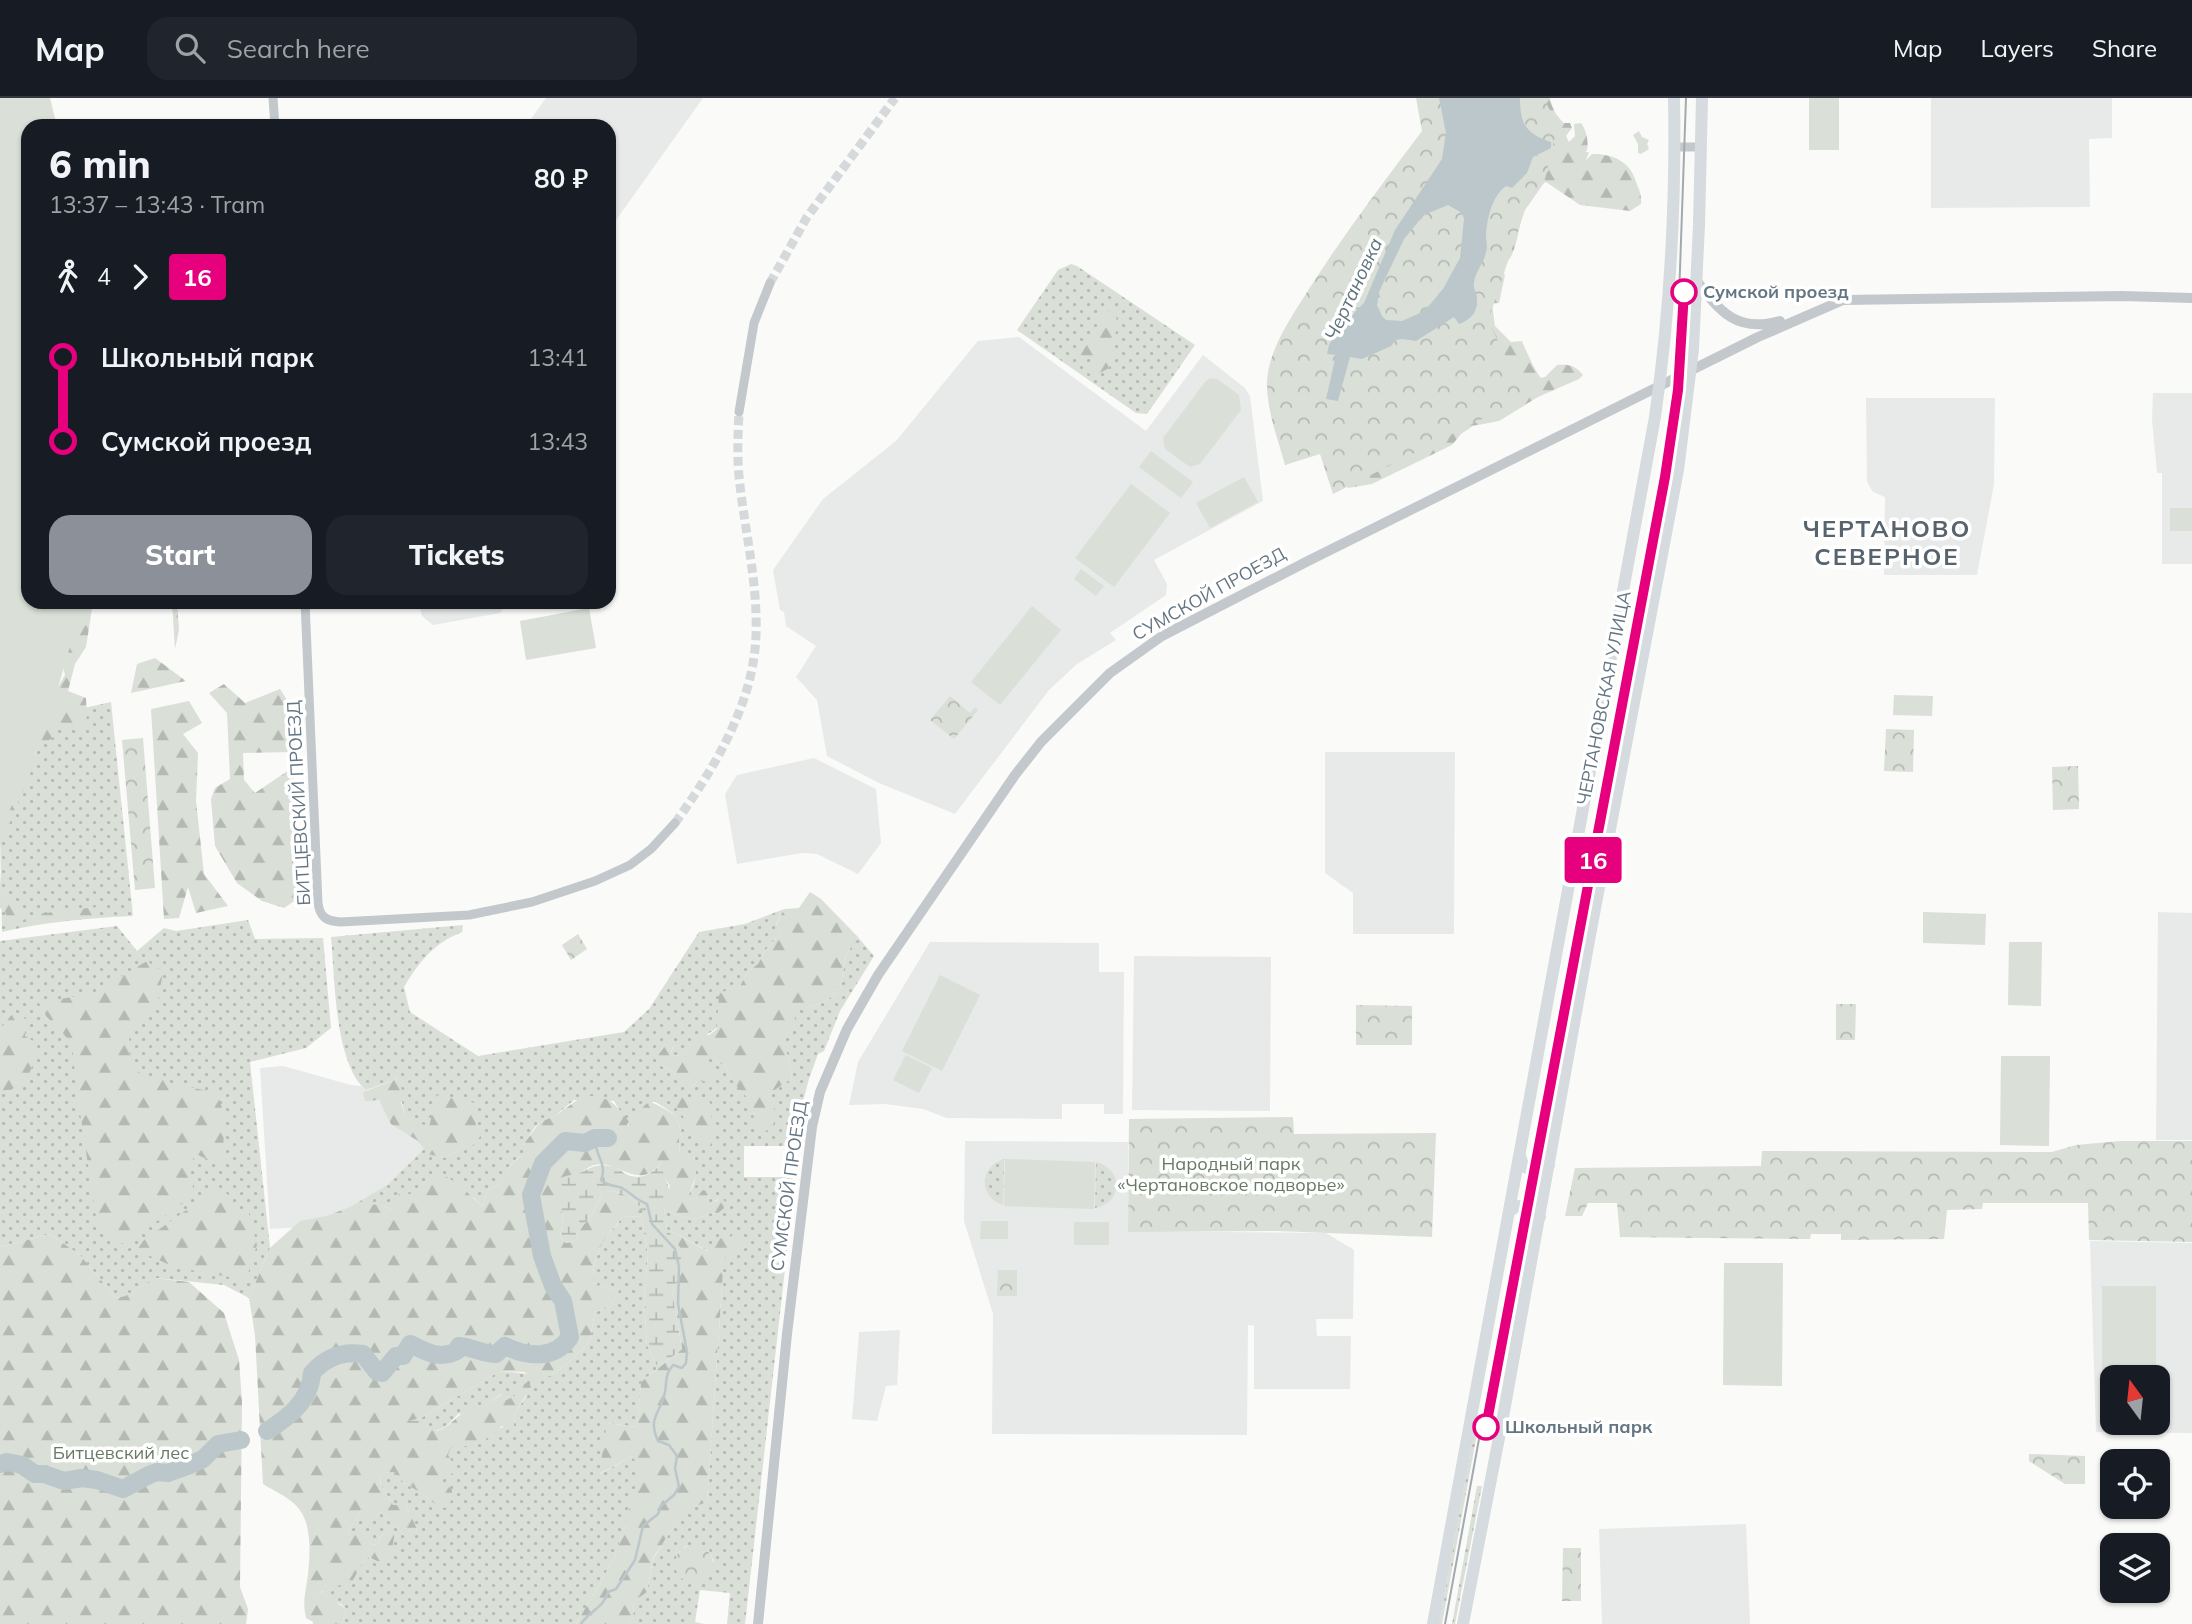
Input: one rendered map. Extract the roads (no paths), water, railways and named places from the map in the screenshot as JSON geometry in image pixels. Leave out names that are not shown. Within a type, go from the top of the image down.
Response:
[{"type":"main road","name":"ЧЕРТАНОВСКАЯ УЛИЦА","points":[[1433,1624],[1660,386],[1668,290],[1674,98]]},
{"type":"main road","name":"ЧЕРТАНОВСКАЯ УЛИЦА","points":[[1463,1624],[1678,470],[1691,370],[1702,98]]},
{"type":"main road","points":[[1520,1154],[1521,1162],[1529,1170],[1540,1171],[1549,1165]]},
{"type":"main road","points":[[1510,1211],[1522,1206],[1535,1209],[1539,1217]]},
{"type":"street","points":[[273,98],[274,119]]},
{"type":"street","points":[[1668,98],[1674,140],[1701,147]]},
{"type":"street","points":[[1696,280],[1717,308],[1727,317],[1740,322],[1771,324],[1810,313]]},
{"type":"street","points":[[739,412],[754,323],[770,283]]},
{"type":"street","name":"СУМСКОЙ ПРОЕЗД","points":[[758,1624],[812,1127],[820,1092],[847,1029],[878,975],[1027,758],[1110,673],[1162,636],[1691,370],[1843,300],[2192,298]]},
{"type":"street","name":"БИТЦЕВСКИЙ ПРОЕЗД","points":[[305,609],[318,903],[321,916],[327,920],[341,922],[469,915],[523,905],[578,887],[630,864],[651,849],[675,823]]},
{"type":"waterway","points":[[581,1624],[603,1602],[608,1592],[616,1589],[635,1560],[643,1526],[658,1514],[661,1506],[679,1487],[675,1468],[677,1456],[669,1445],[658,1441],[654,1420],[663,1399],[669,1371],[673,1365],[682,1368],[686,1363],[687,1352],[678,1304],[679,1267],[675,1249],[652,1224],[647,1204],[622,1188],[601,1180],[603,1169],[595,1138]]},
{"type":"waterway","name":"Чертановка","points":[[267,1431],[283,1420],[303,1400],[312,1373],[317,1367],[342,1354],[363,1354],[377,1372],[382,1373],[396,1356],[403,1356],[410,1344],[439,1355],[451,1354],[457,1351],[459,1346],[496,1354],[505,1346],[540,1354],[557,1350],[564,1344],[570,1337],[563,1301],[553,1286],[542,1256],[531,1195],[543,1163],[565,1141],[585,1143],[595,1138],[608,1138]]},
{"type":"waterway","name":"Чертановка","points":[[0,1464],[7,1462],[22,1465],[35,1474],[44,1474],[64,1481],[82,1478],[97,1480],[123,1489],[149,1475],[157,1472],[168,1473],[203,1459],[218,1444],[241,1440]]},
{"type":"tunnel","points":[[770,283],[807,217],[895,98]]},
{"type":"tunnel","points":[[675,823],[704,780],[729,734],[740,710],[754,660],[755,595],[739,476],[739,412]]},
{"type":"tram line","points":[[1445,1624],[1557,1015],[1662,471],[1677,355],[1686,98]]},
{"type":"tram line","name":"16","points":[[1486,1427],[1665,477],[1678,390],[1684,292]]},
{"type":"place","name":"Сумской проезд","points":[[1684,292]]},
{"type":"place","name":"Школьный парк","points":[[1486,1427]]},
{"type":"district","name":"ЧЕРТАНОВО СЕВЕРНОЕ","points":[[1887,543]]},
{"type":"park label","name":"Народный парк «Чертановское подворье»","points":[[1231,1174]]},
{"type":"park label","name":"Битцевский лес","points":[[121,1453]]}]
